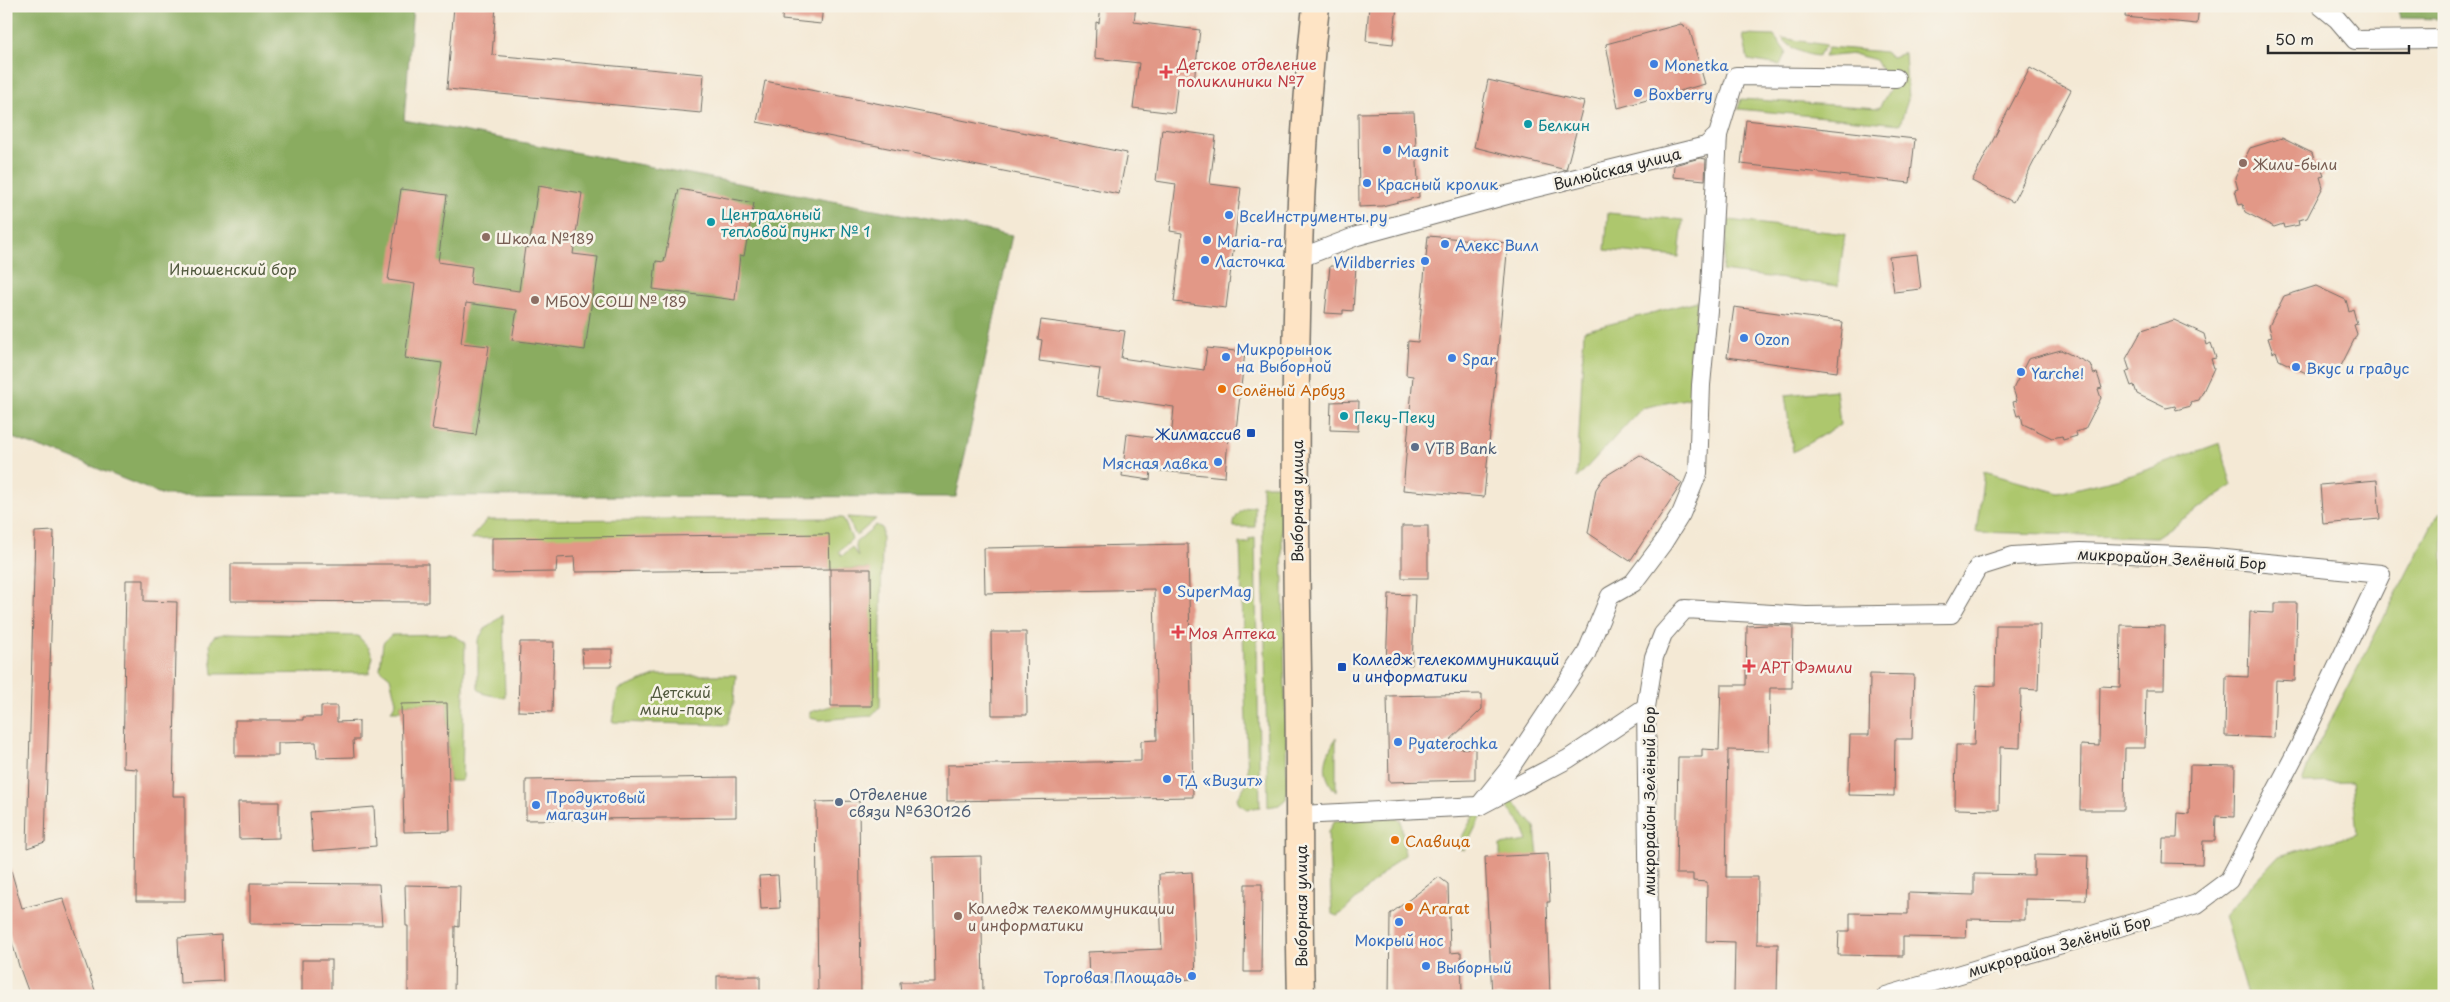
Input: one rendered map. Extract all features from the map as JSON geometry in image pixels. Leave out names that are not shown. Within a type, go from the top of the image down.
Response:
[{"type":"main road","name":"Выборная улица","points":[[1301,996],[1296,508],[1300,258],[1316,6]]},
{"type":"street","points":[[2321,6],[2337,19],[2355,40],[2444,39]]},
{"type":"street","points":[[1479,806],[1512,765],[1586,654],[1610,596],[1633,583],[1663,543],[1681,514],[1698,473],[1701,386],[1710,289],[1718,135],[1736,76],[1896,78]]},
{"type":"street","name":"Вилюйская улица","points":[[1300,258],[1357,236],[1507,195],[1706,146],[1718,135]]},
{"type":"street","name":"микрорайон Зелёный Бор","points":[[1650,996],[1646,708],[1654,657],[1663,634],[1685,609],[1806,616],[1951,614],[1978,567],[2013,556],[2080,552],[2204,557],[2381,574],[2298,749],[2229,880],[2197,904],[1886,996]]},
{"type":"street","points":[[1300,815],[1479,806],[1568,759],[1646,708]]},
{"type":"green space","name":"Инюшенский бор","points":[[6,6],[413,6],[404,120],[1012,235],[956,497],[163,495],[69,457],[6,436]]},
{"type":"green space","points":[[2397,6],[2444,6],[2444,19],[2400,18]]},
{"type":"green space","points":[[1743,35],[1774,36],[1786,52],[1780,65],[1748,60]]},
{"type":"green space","points":[[1782,38],[1826,45],[1818,56],[1802,53],[1790,46]]},
{"type":"green space","points":[[1828,47],[1885,52],[1891,57],[1905,53],[1908,100],[1900,124],[1738,109],[1741,99],[1879,108],[1896,78],[1886,78],[1876,60],[1853,54],[1824,57]]},
{"type":"green space","points":[[1608,213],[1683,220],[1679,257],[1605,250]]},
{"type":"green space","points":[[1729,220],[1845,234],[1838,286],[1722,271]]},
{"type":"green space","points":[[1697,301],[1690,398],[1642,408],[1577,478],[1584,331]]},
{"type":"green space","points":[[1836,390],[1840,425],[1793,452],[1785,395]]},
{"type":"green space","points":[[2220,443],[2232,486],[2156,537],[1976,532],[1984,472],[2059,493],[2132,475]]},
{"type":"green space","points":[[1262,485],[1281,485],[1287,790],[1286,799],[1279,805],[1268,807]]},
{"type":"green space","points":[[1255,506],[1255,527],[1234,527],[1235,519],[1240,512]]},
{"type":"green space","points":[[2444,511],[2444,996],[2247,996],[2224,915],[2279,856],[2357,834],[2352,782],[2302,783],[2310,760],[2438,513]]},
{"type":"green space","points":[[847,517],[876,519],[856,536]]},
{"type":"green space","points":[[843,518],[852,539],[839,551],[842,556],[852,547],[858,557],[855,543],[876,525],[882,528],[880,707],[871,716],[819,720],[810,718],[810,712],[831,706],[872,706],[870,569],[830,569],[492,538],[470,539],[487,520]]},
{"type":"green space","points":[[1255,538],[1260,807],[1247,809],[1239,804],[1237,798],[1248,781],[1240,543],[1249,543],[1249,539]]},
{"type":"green space","points":[[503,615],[505,698],[485,694],[478,689],[478,640],[484,630]]},
{"type":"green space","points":[[229,633],[358,636],[369,648],[373,657],[369,673],[213,674],[210,644],[214,636]]},
{"type":"green space","points":[[451,634],[465,642],[462,781],[449,781],[447,703],[401,704],[401,711],[391,711],[396,702],[390,677],[380,669],[383,643],[391,635]]},
{"type":"green space","name":"Детский мини-парк","points":[[657,675],[736,675],[734,702],[727,725],[612,722],[618,690]]},
{"type":"green space","points":[[1336,738],[1336,792],[1328,779],[1326,766],[1329,753]]},
{"type":"green space","points":[[1509,796],[1535,827],[1538,856],[1500,858],[1500,845],[1528,841],[1521,823],[1502,802]]},
{"type":"green space","points":[[1494,801],[1497,807],[1483,813],[1464,850],[1456,848],[1477,809]]},
{"type":"green space","points":[[1394,817],[1401,821],[1405,855],[1398,859],[1342,913],[1337,916],[1332,914],[1328,832],[1334,821]]},
{"type":"building","points":[[454,6],[496,6],[492,55],[704,74],[701,113],[447,89]]},
{"type":"building","points":[[783,6],[823,6],[821,24],[782,20]]},
{"type":"building","name":"Детское отделение поликлиники №7","points":[[1101,6],[1136,6],[1134,22],[1200,30],[1194,82],[1178,80],[1174,113],[1133,108],[1139,63],[1095,58],[1096,22],[1099,23]]},
{"type":"building","points":[[1369,6],[1397,6],[1393,44],[1366,41]]},
{"type":"building","points":[[2126,6],[2199,6],[2197,24],[2125,17]]},
{"type":"building","name":"Monetka","points":[[1681,24],[1690,31],[1705,84],[1618,108],[1606,44]]},
{"type":"building","points":[[2030,68],[2071,90],[2013,202],[1972,181]]},
{"type":"building","name":"Белкин","points":[[1488,80],[1584,102],[1566,170],[1474,147]]},
{"type":"building","points":[[765,81],[1127,153],[1119,194],[757,122]]},
{"type":"building","name":"Magnit","points":[[1414,112],[1419,197],[1382,206],[1359,207],[1358,113]]},
{"type":"building","points":[[1746,120],[1915,139],[1910,183],[1741,164]]},
{"type":"building","name":"Ласточка","points":[[1162,129],[1216,136],[1210,184],[1241,188],[1226,308],[1174,302],[1182,233],[1170,231],[1176,184],[1156,181]]},
{"type":"building","points":[[2282,138],[2312,153],[2315,163],[2319,162],[2324,176],[2320,177],[2323,187],[2307,218],[2298,220],[2299,225],[2284,228],[2283,224],[2274,227],[2245,212],[2243,204],[2239,205],[2235,190],[2238,189],[2235,178],[2250,148]]},
{"type":"building","points":[[1700,158],[1706,159],[1705,180],[1673,177],[1674,165]]},
{"type":"building","name":"МБОУ СОШ № 189","points":[[538,186],[582,193],[573,254],[598,257],[585,350],[512,340],[517,310],[466,303],[461,343],[489,346],[476,435],[432,429],[442,363],[405,358],[415,284],[388,280],[401,189],[447,195],[438,262],[472,267],[470,284],[519,291],[525,247],[529,248]]},
{"type":"building","points":[[679,189],[754,203],[744,256],[740,255],[735,300],[653,289],[656,261],[664,262]]},
{"type":"building","points":[[1428,236],[1508,243],[1484,497],[1403,490],[1413,376],[1406,375],[1408,341],[1418,342]]},
{"type":"building","points":[[1917,254],[1921,289],[1894,292],[1889,257]]},
{"type":"building","points":[[1330,266],[1356,266],[1353,311],[1343,310],[1343,314],[1325,313]]},
{"type":"building","points":[[2316,286],[2346,300],[2349,311],[2353,309],[2357,324],[2354,325],[2357,334],[2341,366],[2332,368],[2333,372],[2318,376],[2317,372],[2308,374],[2279,360],[2276,351],[2273,353],[2268,338],[2272,337],[2269,326],[2284,296]]},
{"type":"building","points":[[1734,307],[1843,322],[1837,372],[1727,357]]},
{"type":"building","points":[[1041,320],[1125,331],[1121,358],[1204,370],[1207,348],[1245,352],[1235,439],[1228,438],[1225,477],[1151,470],[1150,480],[1122,476],[1127,434],[1171,440],[1174,407],[1096,396],[1100,369],[1039,361],[1042,340],[1038,339]]},
{"type":"building","points":[[2174,320],[2204,334],[2207,345],[2211,343],[2216,358],[2211,359],[2214,368],[2199,400],[2190,402],[2191,406],[2176,410],[2175,406],[2166,408],[2137,394],[2134,385],[2131,386],[2126,372],[2130,371],[2126,359],[2142,330]]},
{"type":"building","points":[[2061,350],[2090,364],[2094,374],[2097,373],[2102,388],[2098,389],[2101,398],[2085,429],[2076,432],[2077,436],[2063,440],[2062,436],[2052,438],[2023,424],[2021,415],[2017,416],[2013,402],[2017,401],[2013,389],[2028,359]]},
{"type":"building","name":"Пеку-Пеку","points":[[1359,401],[1358,431],[1330,430],[1331,402]]},
{"type":"building","points":[[1640,455],[1682,483],[1630,561],[1588,533],[1596,489],[1604,477]]},
{"type":"building","points":[[2377,480],[2380,519],[2323,524],[2320,485]]},
{"type":"building","points":[[1402,526],[1428,526],[1428,578],[1402,578]]},
{"type":"building","points":[[54,531],[45,842],[27,848],[35,532]]},
{"type":"building","points":[[829,534],[830,569],[575,572],[574,557],[557,558],[556,572],[492,573],[492,538]]},
{"type":"building","points":[[1188,544],[1193,797],[947,801],[947,765],[1141,761],[1141,741],[1157,740],[1154,589],[985,593],[984,548]]},
{"type":"building","points":[[231,564],[428,564],[428,602],[231,601]]},
{"type":"building","points":[[830,569],[871,569],[872,706],[831,706]]},
{"type":"building","points":[[126,580],[144,580],[144,601],[177,602],[173,796],[185,796],[185,901],[136,901],[137,769],[123,768]]},
{"type":"building","points":[[1389,594],[1415,595],[1412,665],[1386,664]]},
{"type":"building","points":[[2274,603],[2297,603],[2295,681],[2276,680],[2274,738],[2225,736],[2226,676],[2248,677],[2250,612],[2274,613]]},
{"type":"building","points":[[1996,625],[2040,625],[2038,690],[2021,689],[2020,748],[2000,747],[1999,810],[1955,809],[1956,745],[1974,745],[1976,685],[1995,686]]},
{"type":"building","points":[[2121,625],[2165,626],[2164,690],[2146,690],[2145,748],[2125,748],[2124,810],[2080,810],[2081,745],[2099,746],[2100,686],[2120,687]]},
{"type":"building","points":[[1747,626],[1793,626],[1792,688],[1770,688],[1769,751],[1728,750],[1726,877],[1758,877],[1757,944],[1778,944],[1777,996],[1734,995],[1735,942],[1706,941],[1707,882],[1693,881],[1693,874],[1676,874],[1678,757],[1702,757],[1702,749],[1719,750],[1721,685],[1746,685]]},
{"type":"building","points":[[991,632],[1026,632],[1027,715],[992,715]]},
{"type":"building","points":[[520,642],[554,642],[552,712],[518,711]]},
{"type":"building","points":[[582,649],[612,649],[612,667],[583,667]]},
{"type":"building","points":[[1870,674],[1914,675],[1912,739],[1895,739],[1894,796],[1848,795],[1850,735],[1869,735]]},
{"type":"building","points":[[1482,694],[1482,709],[1441,749],[1475,748],[1475,780],[1389,782],[1387,696]]},
{"type":"building","points":[[447,703],[450,831],[404,832],[401,704]]},
{"type":"building","points":[[321,706],[337,706],[337,722],[359,721],[359,740],[353,740],[354,757],[317,758],[316,742],[278,743],[278,756],[235,756],[235,720],[303,720],[303,717],[321,717]]},
{"type":"building","points":[[2190,765],[2235,766],[2234,817],[2216,816],[2215,841],[2203,841],[2202,864],[2162,863],[2163,838],[2177,838],[2178,813],[2189,814]]},
{"type":"building","points":[[736,777],[736,817],[526,820],[526,780]]},
{"type":"building","points":[[859,801],[861,996],[818,996],[816,802]]},
{"type":"building","points":[[238,802],[279,802],[279,838],[239,839]]},
{"type":"building","points":[[374,807],[376,846],[313,851],[310,812]]},
{"type":"building","points":[[1548,854],[1550,902],[1547,902],[1550,996],[1492,996],[1485,857]]},
{"type":"building","points":[[2034,855],[2088,856],[2086,900],[2025,899],[2025,920],[1967,919],[1966,938],[1903,937],[1903,956],[1838,955],[1839,931],[1850,931],[1850,913],[1908,914],[1908,893],[1974,895],[1974,874],[2034,875]]},
{"type":"building","points":[[981,856],[983,996],[901,996],[900,982],[935,982],[933,857]]},
{"type":"building","points":[[10,867],[22,908],[63,898],[97,996],[30,996],[6,922],[6,868]]},
{"type":"building","points":[[1192,872],[1196,979],[1089,984],[1088,952],[1162,949],[1159,874]]},
{"type":"building","points":[[778,875],[780,908],[761,909],[759,876]]},
{"type":"building","points":[[1439,877],[1448,884],[1450,953],[1461,952],[1462,996],[1389,996],[1390,914]]},
{"type":"building","points":[[250,883],[379,884],[382,925],[250,924]]},
{"type":"building","points":[[1245,884],[1262,884],[1261,972],[1244,972]]},
{"type":"building","points":[[405,885],[460,886],[459,927],[455,926],[454,996],[408,996],[408,926],[406,926]]},
{"type":"building","points":[[221,935],[223,981],[180,983],[178,938]]},
{"type":"building","points":[[302,960],[331,960],[331,996],[302,996]]},
{"type":"building","points":[[717,976],[760,976],[760,996],[717,996]]},
{"type":"place","name":"Monetka","points":[[1654,64]]},
{"type":"place","name":"Детское отделение поликлиники №7","points":[[1166,72]]},
{"type":"place","name":"Boxberry","points":[[1638,93]]},
{"type":"place","name":"Белкин","points":[[1528,124]]},
{"type":"place","name":"Magnit","points":[[1387,150]]},
{"type":"place","name":"Жили-были","points":[[2243,163]]},
{"type":"place","name":"Красный кролик","points":[[1367,183]]},
{"type":"place","name":"ВсеИнструменты.ру","points":[[1229,215]]},
{"type":"place","name":"Центральный тепловой пункт № 1","points":[[711,222]]},
{"type":"place","name":"Школа №189","points":[[486,237]]},
{"type":"place","name":"Maria-ra","points":[[1207,240]]},
{"type":"place","name":"Алекс Вилл","points":[[1445,244]]},
{"type":"place","name":"Ласточка","points":[[1205,260]]},
{"type":"place","name":"Wildberries","points":[[1425,261]]},
{"type":"place","name":"МБОУ СОШ № 189","points":[[535,300]]},
{"type":"place","name":"Ozon","points":[[1744,338]]},
{"type":"place","name":"Микрорынок на Выборной","points":[[1226,357]]},
{"type":"place","name":"Spar","points":[[1452,358]]},
{"type":"place","name":"Вкус и градус","points":[[2296,367]]},
{"type":"place","name":"Yarche!","points":[[2021,372]]},
{"type":"place","name":"Солёный Арбуз","points":[[1222,389]]},
{"type":"place","name":"Пеку-Пеку","points":[[1344,416]]},
{"type":"place","name":"Жилмассив","points":[[1251,433]]},
{"type":"place","name":"VTB Bank","points":[[1415,447]]},
{"type":"place","name":"Мясная лавка","points":[[1218,462]]},
{"type":"place","name":"SuperMag","points":[[1167,590]]},
{"type":"place","name":"Моя Аптека","points":[[1178,632]]},
{"type":"place","name":"АРТ Фэмили","points":[[1749,666]]},
{"type":"place","name":"Колледж телекоммуникаций и информатики","points":[[1342,667]]},
{"type":"place","name":"Pyaterochka","points":[[1398,742]]},
{"type":"place","name":"ТД «Визит»","points":[[1167,779]]},
{"type":"place","name":"Отделение связи №630126","points":[[839,802]]},
{"type":"place","name":"Продуктовый магазин","points":[[536,805]]},
{"type":"place","name":"Славица","points":[[1395,840]]},
{"type":"place","name":"Ararat","points":[[1409,907]]},
{"type":"place","name":"Колледж телекоммуникации и информатики","points":[[958,916]]},
{"type":"place","name":"Мокрый нос","points":[[1399,922]]},
{"type":"place","name":"Выборный","points":[[1426,966]]},
{"type":"place","name":"Торговая Площадь","points":[[1192,976]]}]
